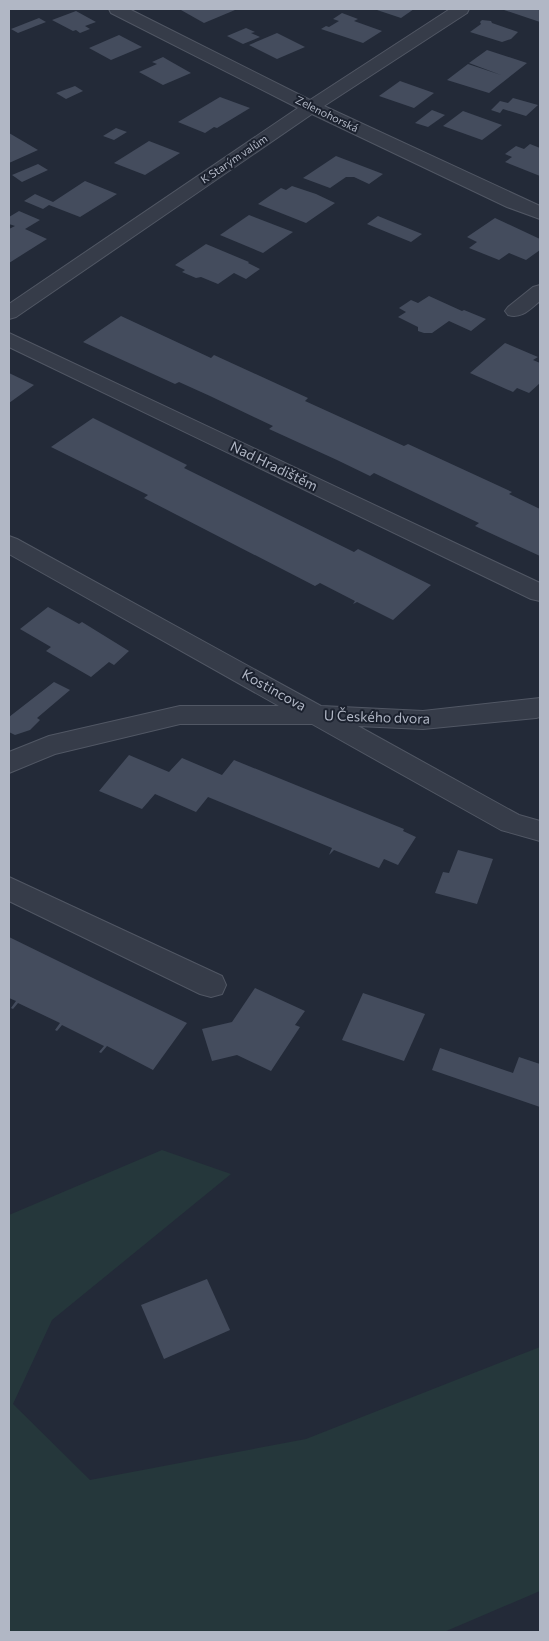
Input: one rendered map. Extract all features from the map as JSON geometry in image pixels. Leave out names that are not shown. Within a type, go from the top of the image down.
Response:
[{"type":"street","name":"Zelenohorská","points":[[117,9],[311,107],[514,203],[540,213]]},
{"type":"street","name":"K Starým valům","points":[[9,313],[311,107],[461,9]]},
{"type":"street","points":[[515,311],[540,291]]},
{"type":"street","name":"Nad Hradištěm","points":[[9,339],[540,593]]},
{"type":"street","name":"Kostincova","points":[[9,544],[511,823],[540,832]]},
{"type":"street","name":"U Českého dvora","points":[[9,763],[49,746],[180,715],[319,715],[423,720],[536,709],[540,706]]},
{"type":"street","points":[[9,888],[211,985]]},
{"type":"shaded area","points":[[162,1150],[231,1174],[52,1320],[13,1404],[90,1480],[306,1439],[540,1347],[540,1591],[444,1632],[9,1632],[9,1215]]},
{"type":"building","points":[[374,9],[414,9],[401,18]]},
{"type":"building","points":[[540,9],[540,22],[504,10]]},
{"type":"building","points":[[181,10],[235,10],[204,23]]},
{"type":"building","points":[[76,11],[96,22],[85,26],[90,29],[80,33],[52,20]]},
{"type":"building","points":[[342,13],[358,19],[354,21],[382,31],[363,43],[321,29],[339,21],[333,19]]},
{"type":"building","points":[[39,18],[46,22],[18,33],[11,29]]},
{"type":"building","points":[[482,20],[491,21],[518,32],[511,39],[502,42],[470,32],[481,24]]},
{"type":"building","points":[[246,28],[255,32],[251,33],[260,37],[243,44],[227,36]]},
{"type":"building","points":[[277,33],[305,47],[277,59],[249,45]]},
{"type":"building","points":[[119,35],[142,47],[111,60],[89,48]]},
{"type":"building","points":[[487,50],[527,63],[489,93],[447,80],[468,64],[501,75],[469,63]]},
{"type":"building","points":[[163,57],[191,73],[163,85],[139,72],[157,64],[152,62]]},
{"type":"building","points":[[400,81],[434,93],[414,108],[379,96]]},
{"type":"building","points":[[75,86],[83,91],[66,99],[56,93]]},
{"type":"building","points":[[220,97],[250,108],[205,133],[178,122]]},
{"type":"building","points":[[513,98],[538,105],[526,116],[503,109],[500,113],[491,110],[500,101],[508,103]]},
{"type":"building","points":[[432,110],[445,115],[428,127],[415,123]]},
{"type":"building","points":[[463,111],[502,125],[482,140],[443,126]]},
{"type":"building","points":[[116,128],[127,132],[114,140],[103,136]]},
{"type":"building","points":[[9,133],[38,150],[9,163]]},
{"type":"building","points":[[149,141],[180,153],[145,175],[114,163]]},
{"type":"building","points":[[530,144],[540,148],[540,176],[505,162],[512,157],[505,154],[516,146],[524,149]]},
{"type":"building","points":[[336,156],[383,174],[369,184],[354,177],[346,177],[330,188],[303,178]]},
{"type":"building","points":[[38,164],[48,170],[22,182],[12,175]]},
{"type":"building","points":[[85,181],[117,194],[80,217],[49,205],[43,209],[24,201],[35,194],[53,202]]},
{"type":"building","points":[[292,186],[335,203],[306,223],[258,204],[281,188],[286,190]]},
{"type":"building","points":[[19,211],[40,220],[25,229],[47,239],[9,263],[9,229],[15,226],[9,224],[9,217]]},
{"type":"building","points":[[249,215],[293,232],[263,253],[220,235]]},
{"type":"building","points":[[378,216],[422,234],[411,242],[367,224]]},
{"type":"building","points":[[495,218],[540,239],[540,250],[526,260],[509,253],[499,260],[469,248],[477,242],[467,237]]},
{"type":"building","points":[[206,244],[249,262],[260,269],[246,279],[234,273],[218,284],[182,272],[185,270],[175,265]]},
{"type":"building","points":[[429,296],[462,311],[464,310],[486,319],[471,331],[449,321],[432,333],[424,333],[418,331],[418,327],[398,317],[406,312],[399,308],[411,300],[418,303]]},
{"type":"building","points":[[121,316],[211,358],[214,355],[308,398],[305,401],[404,446],[408,444],[512,492],[509,494],[540,509],[540,556],[475,526],[479,523],[374,473],[370,476],[269,429],[273,426],[210,396],[179,382],[175,384],[83,342]]},
{"type":"building","points":[[505,343],[538,357],[533,360],[540,363],[540,383],[529,393],[517,388],[513,392],[470,373]]},
{"type":"building","points":[[9,373],[34,385],[9,403]]},
{"type":"building","points":[[93,418],[187,465],[184,468],[354,552],[358,549],[431,585],[393,620],[357,602],[353,604],[355,601],[320,583],[315,586],[144,498],[148,495],[51,447]]},
{"type":"building","points":[[48,607],[79,624],[82,622],[129,651],[114,665],[109,662],[91,677],[46,651],[51,647],[20,629]]},
{"type":"building","points":[[54,682],[70,690],[37,718],[40,720],[30,730],[15,735],[9,732],[9,717]]},
{"type":"building","points":[[129,755],[169,772],[182,758],[222,775],[234,760],[404,829],[403,831],[416,837],[398,865],[384,859],[379,868],[334,850],[329,855],[332,848],[208,797],[196,812],[155,794],[142,809],[99,791]]},
{"type":"building","points":[[458,850],[493,859],[477,904],[435,893],[443,872],[449,873]]},
{"type":"building","points":[[9,937],[187,1023],[153,1070],[107,1046],[101,1053],[99,1052],[104,1046],[62,1025],[57,1031],[55,1030],[60,1023],[18,1003],[13,1009],[11,1008],[16,1001],[9,998]]},
{"type":"building","points":[[255,988],[305,1011],[295,1025],[300,1027],[271,1071],[237,1055],[212,1061],[202,1029],[232,1022]]},
{"type":"building","points":[[363,993],[425,1014],[404,1061],[342,1040]]},
{"type":"building","points":[[440,1048],[513,1073],[519,1057],[540,1064],[540,1107],[432,1070]]},
{"type":"building","points":[[207,1279],[230,1330],[164,1359],[141,1305]]}]
